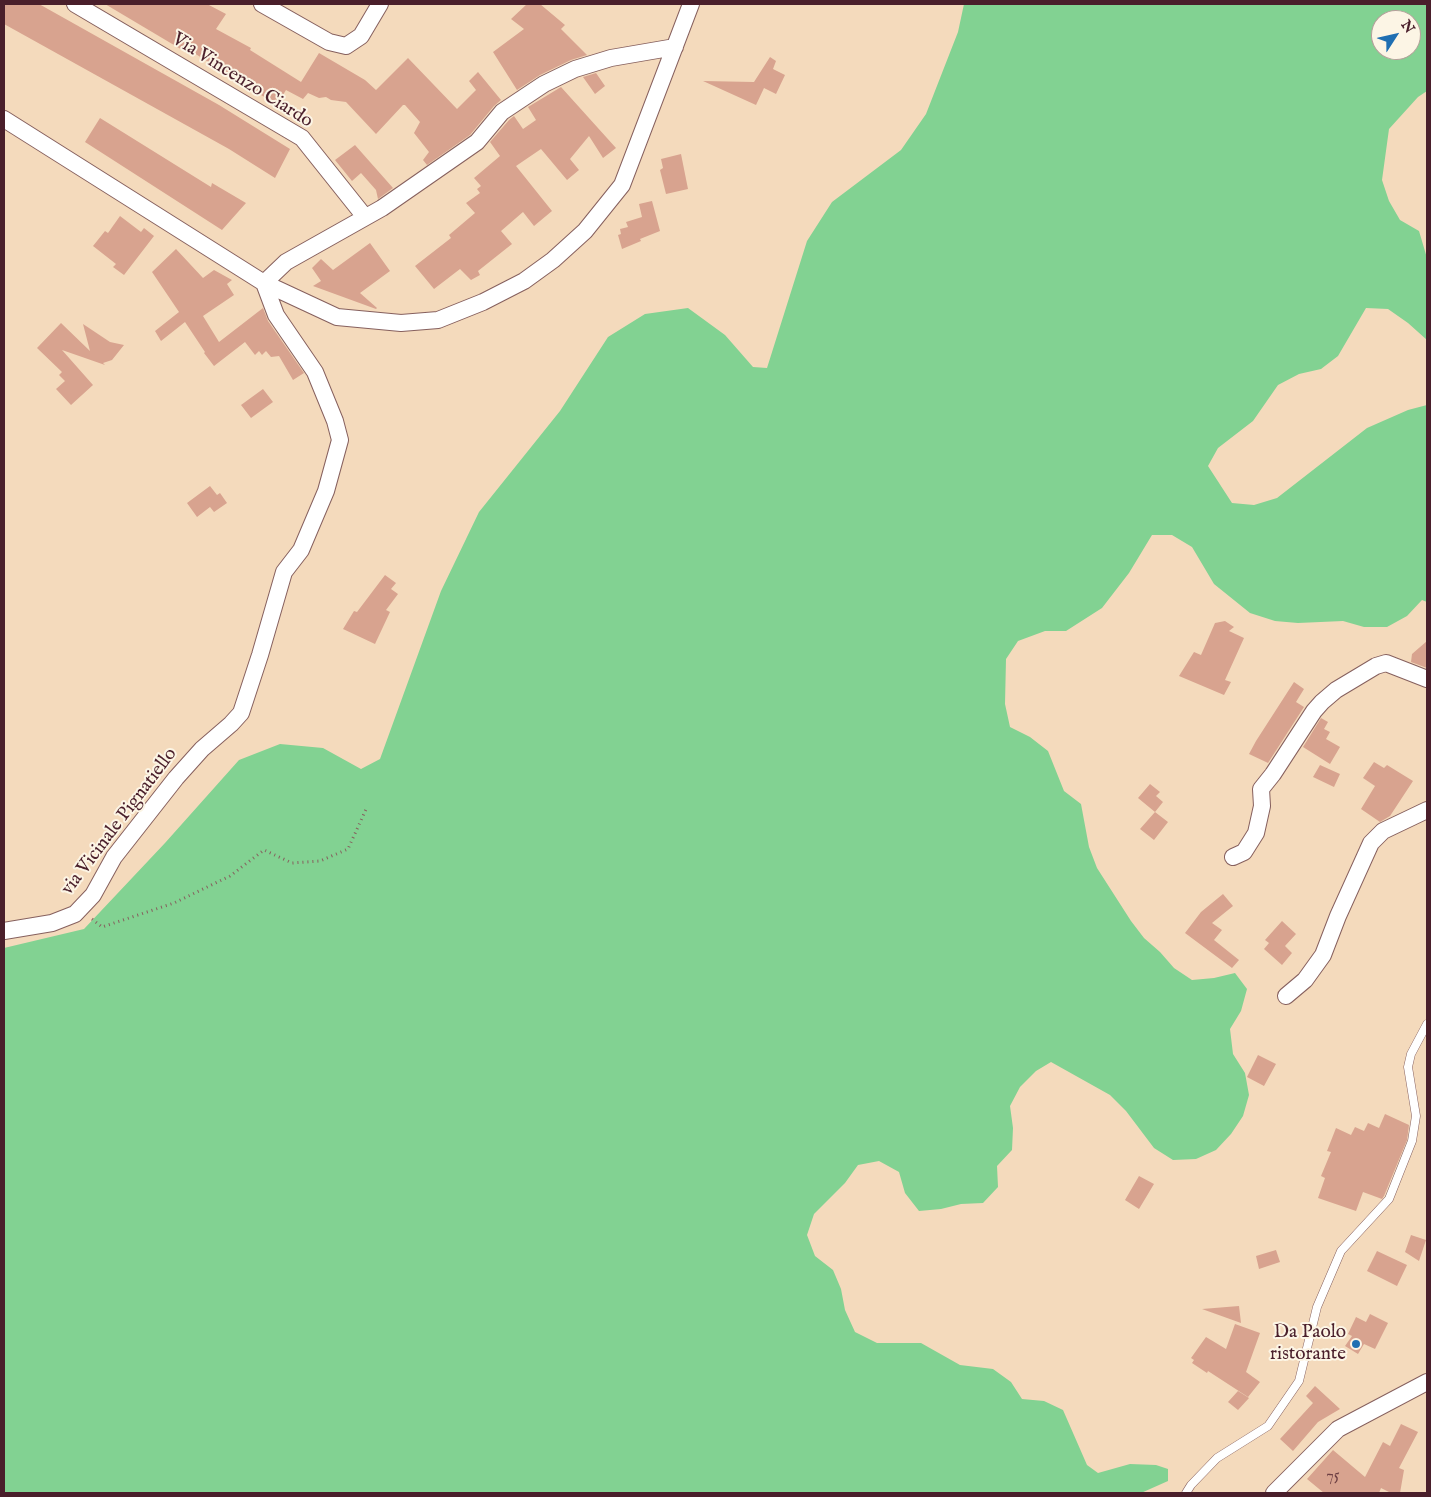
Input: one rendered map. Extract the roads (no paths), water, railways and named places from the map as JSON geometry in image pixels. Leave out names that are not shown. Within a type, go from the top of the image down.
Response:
[{"type":"street","name":"Via Vincenzo Ciardo","points":[[75,4],[302,138],[365,217]]},
{"type":"street","points":[[262,4],[329,42],[346,46],[361,36],[380,4]]},
{"type":"street","points":[[4,119],[264,282],[337,317],[402,322],[438,320],[483,302],[524,281],[553,260],[585,231],[622,185],[691,4]]},
{"type":"street","points":[[264,282],[286,262],[382,208],[477,142],[502,112],[544,84],[575,69],[611,58],[675,47]]},
{"type":"street","name":"via Vicinale Pignatiello","points":[[4,931],[52,923],[74,914],[93,895],[114,857],[176,778],[202,749],[241,713],[284,572],[301,550],[326,491],[340,440],[335,421],[315,372],[276,316],[264,282]]},
{"type":"street","points":[[1233,857],[1244,852],[1256,833],[1262,806],[1262,789],[1314,710],[1322,702],[1336,690],[1376,666],[1386,663],[1427,679]]},
{"type":"street","points":[[1286,996],[1305,980],[1323,956],[1338,916],[1371,843],[1384,831],[1427,810]]},
{"type":"street","points":[[1274,1493],[1338,1428],[1427,1382]]},
{"type":"lane","points":[[1186,1493],[1191,1485],[1217,1458],[1268,1426],[1300,1381],[1318,1307],[1341,1252],[1389,1199],[1412,1141],[1416,1116],[1408,1067],[1411,1054],[1427,1024]]},
{"type":"place","name":"Da Paolo ristorante","points":[[1356,1344]]}]
